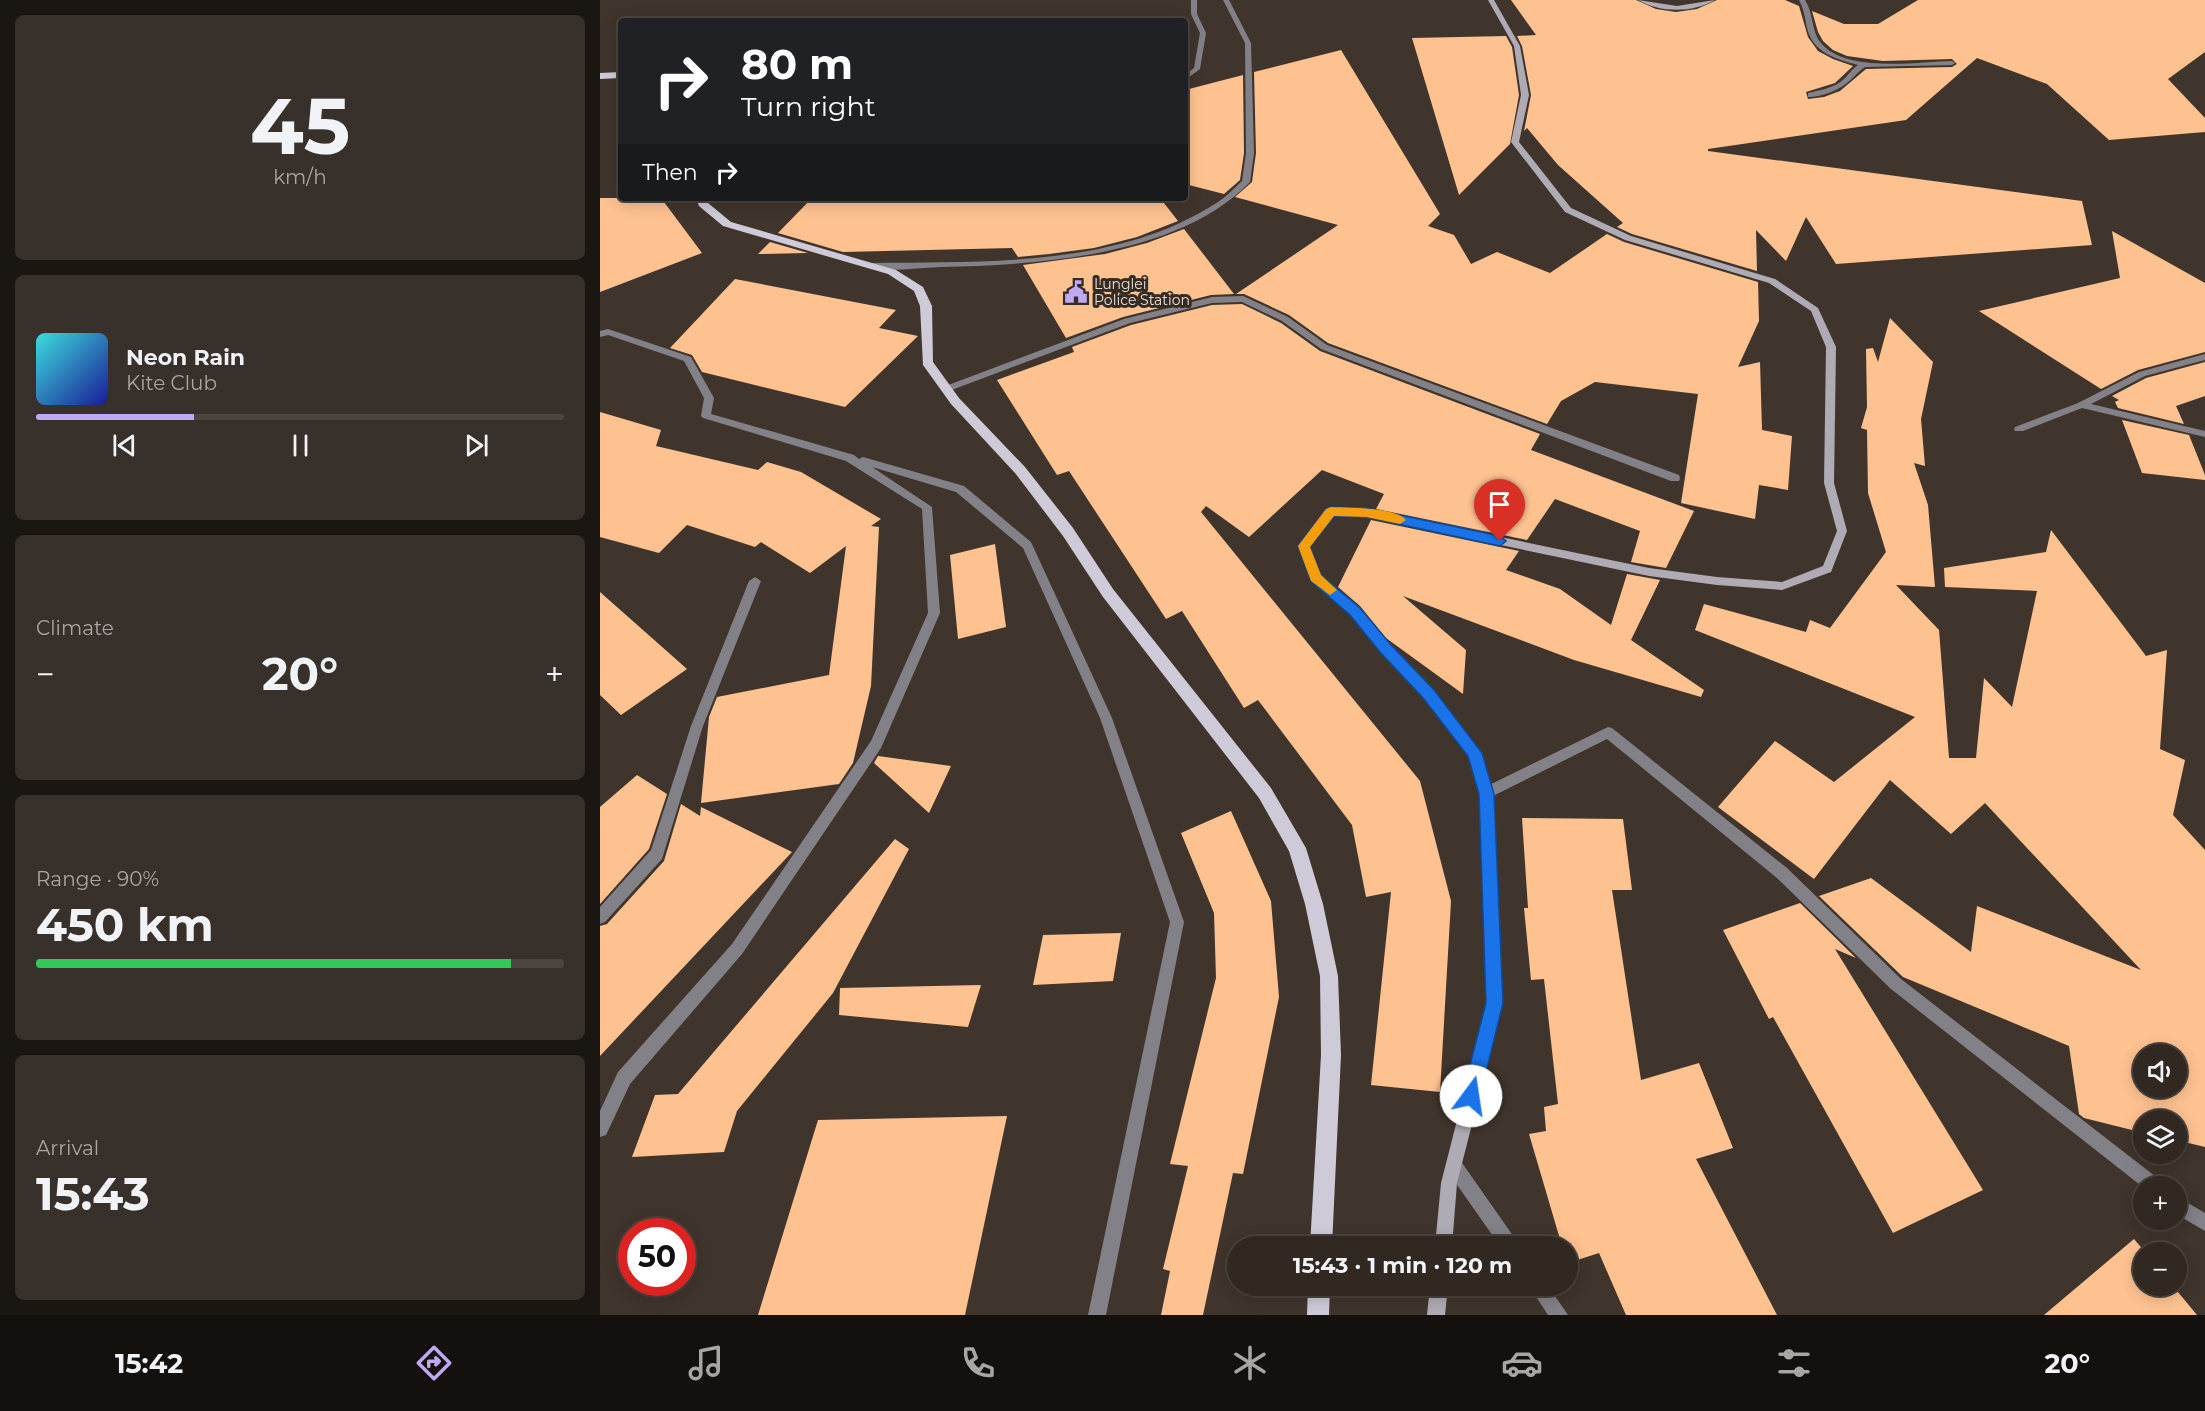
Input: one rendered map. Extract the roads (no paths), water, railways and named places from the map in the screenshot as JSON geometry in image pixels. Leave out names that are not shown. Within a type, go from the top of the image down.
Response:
[{"type":"main road","points":[[1444,1236],[1449,1183],[1495,1003],[1486,794],[1474,753],[1429,694],[1386,649],[1355,611],[1316,578],[1304,546],[1331,512],[1366,513],[1649,572],[1782,586],[1827,569],[1842,531],[1829,483],[1831,347],[1815,310],[1772,281],[1628,238],[1568,210],[1515,142],[1525,95],[1522,75],[1517,46],[1491,0]]},
{"type":"main road","points":[[1641,0],[1668,9],[1691,8],[1712,0]]},
{"type":"main road","points":[[600,76],[618,75]]},
{"type":"main road","points":[[702,201],[727,224],[892,272],[919,289],[926,306],[927,362],[946,389],[1020,470],[1068,532],[1108,593],[1265,793],[1298,848],[1314,904],[1329,976],[1331,1055],[1322,1236]]},
{"type":"main road","points":[[1318,1315],[1319,1296]]},
{"type":"main road","points":[[1436,1315],[1438,1296]]},
{"type":"street","points":[[1188,76],[1197,69],[1203,33],[1194,14],[1194,0]]},
{"type":"street","points":[[871,266],[1041,260],[1103,250],[1166,230],[1218,205],[1246,182],[1250,153],[1248,43],[1226,0]]},
{"type":"street","points":[[1802,0],[1809,8],[1813,36],[1827,54],[1864,65],[1952,63]]},
{"type":"street","points":[[1811,96],[1836,88],[1847,80],[1852,72],[1864,65]]},
{"type":"street","points":[[946,389],[1127,321],[1212,300],[1243,299],[1285,319],[1324,347],[1675,478]]},
{"type":"street","points":[[603,336],[688,359],[709,398],[706,416],[960,489],[1027,545],[1106,718],[1177,922],[1097,1315]]},
{"type":"street","points":[[2019,429],[2081,405],[2142,374],[2205,357]]},
{"type":"street","points":[[2081,405],[2205,434]]},
{"type":"street","points":[[600,1129],[624,1078],[737,950],[876,744],[934,613],[927,507],[850,458]]},
{"type":"street","points":[[600,917],[657,854],[697,726],[755,581]]},
{"type":"street","points":[[1486,794],[1608,732],[1782,873],[1896,984],[2141,1176]]},
{"type":"street","points":[[1454,1166],[1503,1236]]},
{"type":"street","points":[[2187,1211],[2205,1223]]},
{"type":"street","points":[[1545,1296],[1559,1315]]},
{"type":"place","name":"Lunglei Police Station","points":[[1076,292]]}]
